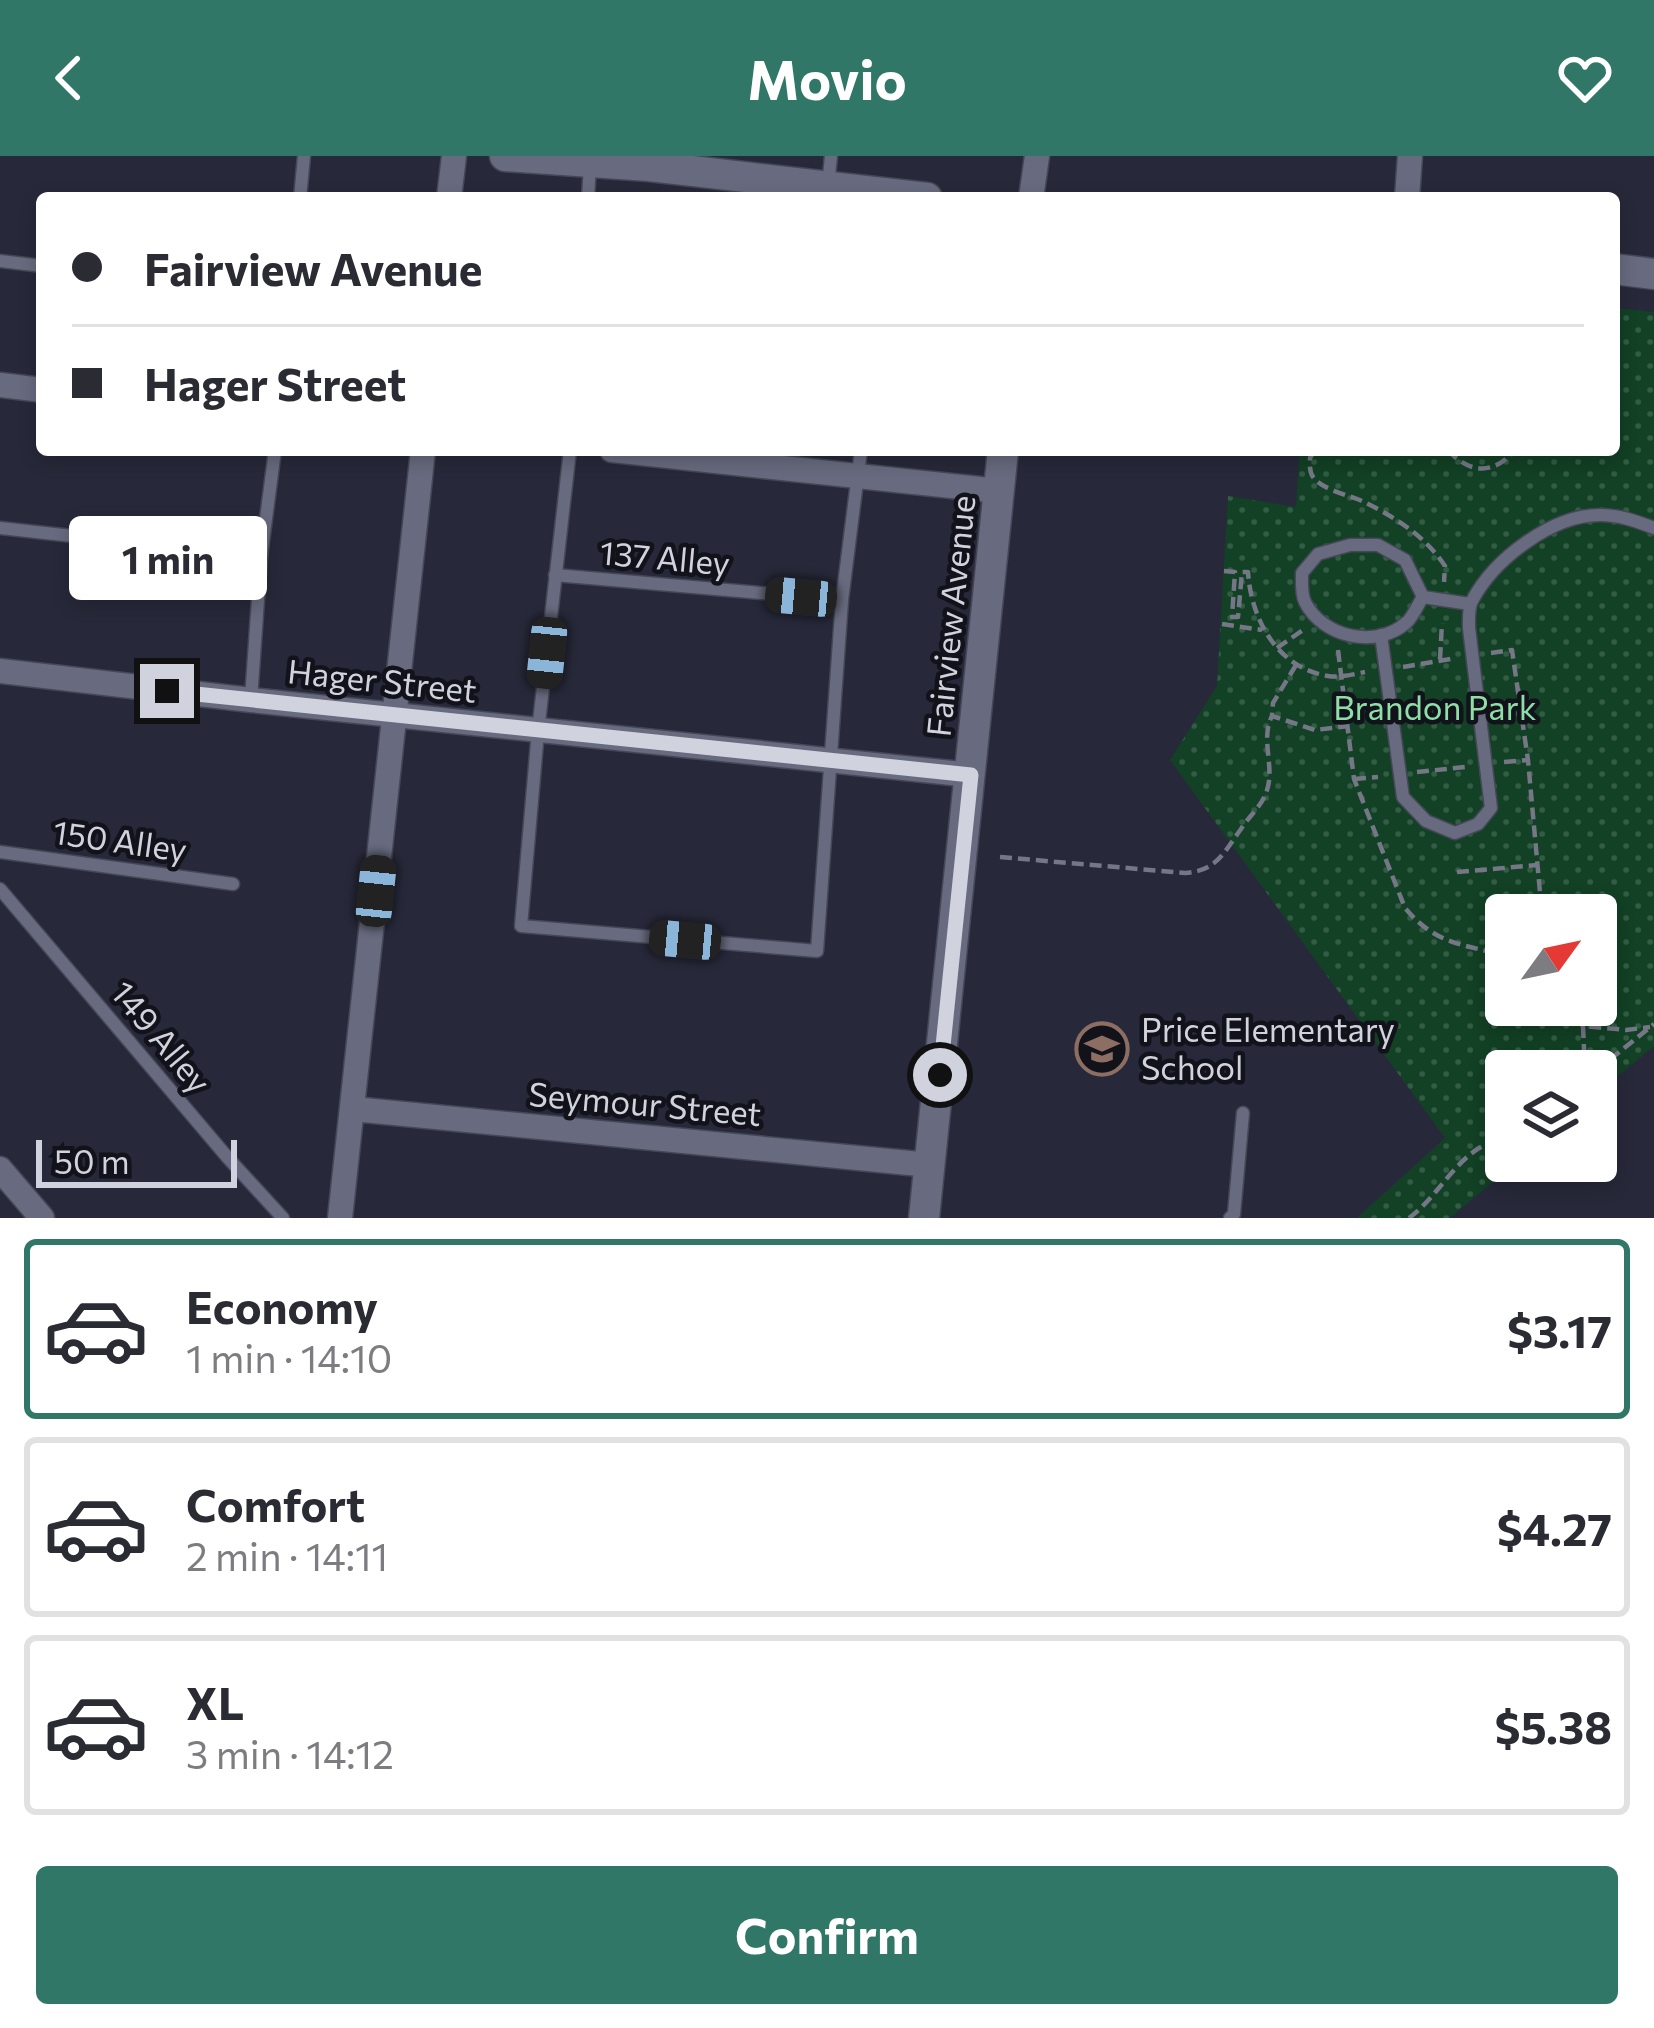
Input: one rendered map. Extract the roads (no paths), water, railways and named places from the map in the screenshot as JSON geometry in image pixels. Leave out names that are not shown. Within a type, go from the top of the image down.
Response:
[{"type":"street","points":[[450,192],[454,156]]},
{"type":"street","points":[[505,156],[649,161],[856,192]]},
{"type":"street","points":[[1032,192],[1037,156]]},
{"type":"street","points":[[1408,192],[1411,156]]},
{"type":"street","points":[[1620,270],[1654,274]]},
{"type":"street","points":[[0,385],[36,389]]},
{"type":"street","points":[[340,1218],[422,456]]},
{"type":"street","points":[[726,456],[860,463],[999,491]]},
{"type":"street","name":"Fairview Avenue","points":[[929,1217],[930,1165],[1003,456]]},
{"type":"street","name":"Hager Street","points":[[0,671],[971,775]]},
{"type":"street","name":"Seymour Street","points":[[353,1109],[930,1165]]},
{"type":"street","points":[[0,1169],[42,1218]]},
{"type":"lane","points":[[301,192],[304,156]]},
{"type":"lane","points":[[828,188],[831,156]]},
{"type":"lane","points":[[588,192],[590,162]]},
{"type":"lane","points":[[0,261],[36,265]]},
{"type":"lane","points":[[251,700],[274,456]]},
{"type":"lane","points":[[569,456],[521,926],[817,951],[842,600],[860,463]]},
{"type":"lane","points":[[1381,635],[1403,797],[1426,821],[1455,832],[1478,824],[1491,808],[1470,604],[1511,554],[1540,533],[1570,520],[1599,515],[1654,528]]},
{"type":"lane","points":[[0,528],[261,557]]},
{"type":"lane","points":[[1378,544],[1405,560],[1423,597],[1407,622],[1381,635],[1350,637],[1324,626],[1303,600],[1302,573],[1318,554],[1378,544]]},
{"type":"lane","name":"137 Alley","points":[[555,575],[842,600]]},
{"type":"lane","points":[[1423,597],[1470,604]]},
{"type":"lane","name":"150 Alley","points":[[0,852],[233,884]]},
{"type":"lane","name":"149 Alley","points":[[0,889],[283,1218]]},
{"type":"lane","points":[[1230,1218],[1244,1113]]},
{"type":"place","name":"Price Elementary School","points":[[1102,1049]]},
{"type":"park label","name":"Brandon Park","points":[[1435,708]]}]
